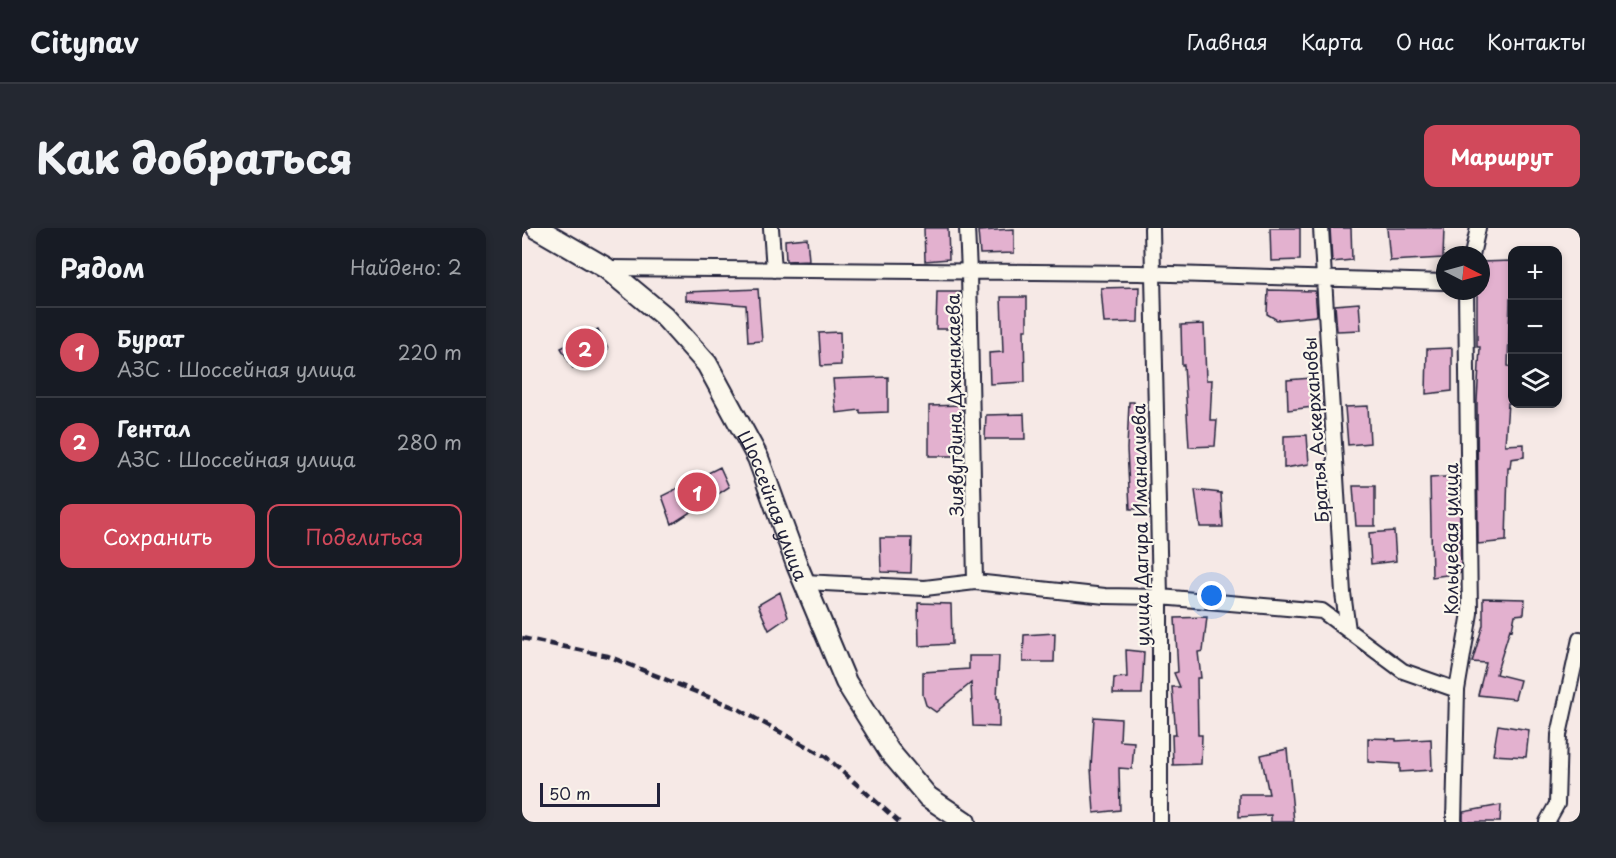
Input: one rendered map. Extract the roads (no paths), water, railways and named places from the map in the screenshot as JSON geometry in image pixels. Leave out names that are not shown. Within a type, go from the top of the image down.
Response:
[{"type":"main road","name":"Шоссейная улица","points":[[537,228],[606,268],[664,316],[707,364],[758,458],[804,582],[846,682],[889,751],[928,797],[964,822]]},
{"type":"street","points":[[771,228],[774,270]]},
{"type":"street","name":"Зиявутдина Джанакаева","points":[[967,228],[975,582]]},
{"type":"street","name":"улица Дагира Иманалиева","points":[[1152,228],[1160,597],[1160,822]]},
{"type":"street","name":"Братья Аскерхановы","points":[[1321,228],[1343,593],[1348,630]]},
{"type":"street","points":[[1474,246],[1478,228]]},
{"type":"street","points":[[606,268],[1153,274],[1436,282]]},
{"type":"street","name":"Кольцевая улица","points":[[1454,822],[1457,690],[1470,613],[1466,300]]},
{"type":"street","points":[[804,582],[926,588],[975,582],[1105,596],[1160,597],[1322,611],[1403,671],[1457,690]]},
{"type":"street","points":[[1547,822],[1557,804],[1559,735],[1580,639]]},
{"type":"railway","points":[[522,638],[608,656],[738,709],[826,757],[899,822]]},
{"type":"place","name":"Гентал","points":[[585,348]]},
{"type":"place","name":"Бурат","points":[[697,492]]}]
